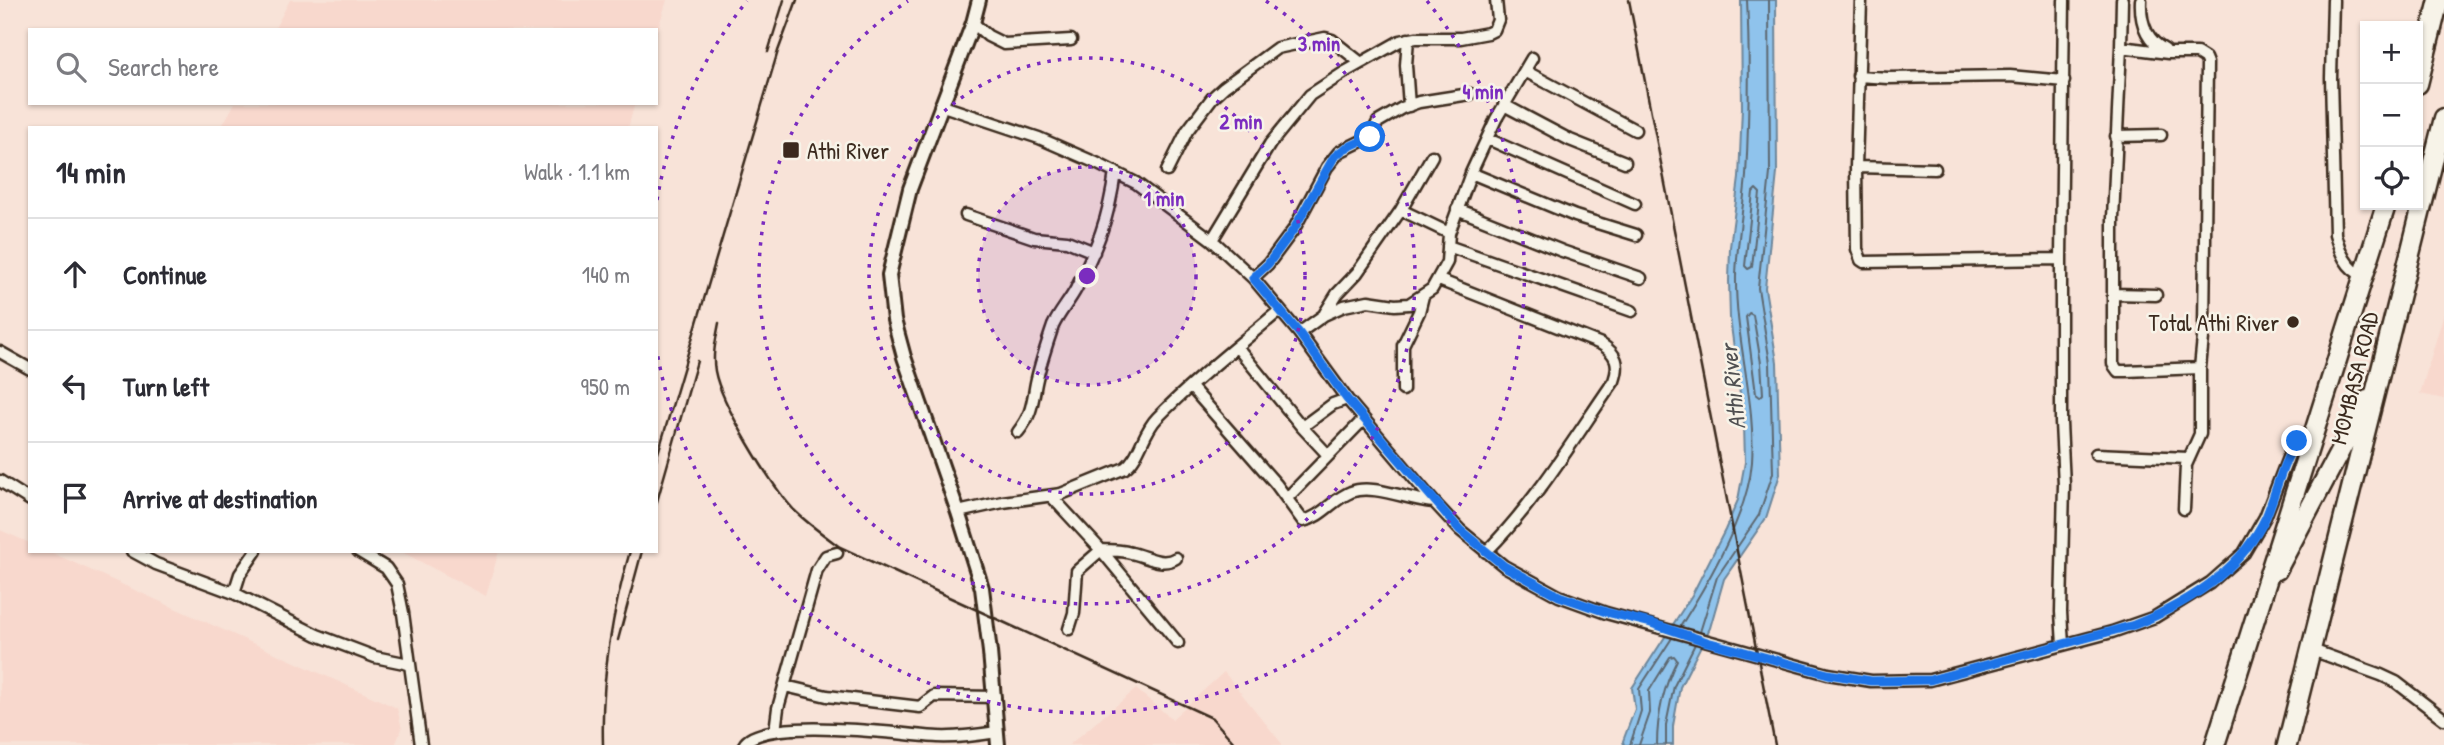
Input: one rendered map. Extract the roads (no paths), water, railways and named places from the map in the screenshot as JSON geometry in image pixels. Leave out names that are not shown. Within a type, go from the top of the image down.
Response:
[{"type":"highway","points":[[2423,64],[2439,0]]},
{"type":"highway","name":"MOMBASA ROAD","points":[[2287,745],[2444,118]]},
{"type":"highway","name":"MOMBASA ROAD","points":[[2215,745],[2384,210]]},
{"type":"highway","points":[[2257,608],[2381,375]]},
{"type":"street","points":[[744,745],[752,736],[806,729],[998,738],[985,605],[976,566],[904,357],[894,320],[889,275],[910,189],[973,23],[979,0]]},
{"type":"street","points":[[1212,240],[1270,144],[1281,134],[1298,108],[1322,86],[1389,46],[1408,39],[1461,38],[1488,33],[1494,30],[1498,20],[1496,0]]},
{"type":"street","points":[[1861,0],[1856,167],[1858,256],[1864,262],[2060,259]]},
{"type":"street","points":[[2063,645],[2061,612],[2064,485],[2060,259],[2064,0]]},
{"type":"street","points":[[2122,0],[2116,136],[2112,364],[2114,369],[2126,371],[2200,368]]},
{"type":"street","points":[[2141,0],[2144,28],[2155,43],[2168,52]]},
{"type":"street","points":[[2333,0],[2331,78],[2335,234],[2340,253],[2354,272],[2364,276]]},
{"type":"street","points":[[973,23],[988,36],[1004,44],[1072,40]]},
{"type":"street","points":[[1167,171],[1187,131],[1212,98],[1277,48],[1325,38],[1332,40],[1361,63]]},
{"type":"street","points":[[1408,39],[1406,65],[1409,106]]},
{"type":"street","points":[[2121,47],[2201,54],[2207,63],[2200,433],[2198,442],[2188,457],[2184,509]]},
{"type":"street","points":[[1299,333],[1324,315],[1352,304],[1368,301],[1402,305],[1423,296],[1439,280],[1447,262],[1449,233],[1471,173],[1504,105],[1532,58]]},
{"type":"street","points":[[1525,71],[1635,130]]},
{"type":"street","points":[[1858,76],[2010,76],[2064,81]]},
{"type":"street","points":[[1253,278],[1268,264],[1294,229],[1334,157],[1344,149],[1370,137],[1381,119],[1409,106],[1471,94]]},
{"type":"street","points":[[940,105],[1040,138],[1115,172],[1136,183],[1212,240],[1253,278],[1299,333],[1347,399],[1434,502],[1460,530],[1504,566],[1559,596],[1606,612],[1828,674],[1871,681],[1930,680],[2063,645],[2155,617],[2194,594],[2227,570],[2244,553],[2266,517],[2291,450],[2297,441],[2309,442]]},
{"type":"street","points":[[1504,105],[1570,140],[1625,162]]},
{"type":"street","points":[[2116,136],[2161,135]]},
{"type":"street","points":[[1488,139],[1634,204]]},
{"type":"street","points":[[1324,315],[1401,210],[1433,156]]},
{"type":"street","points":[[1856,167],[1935,169]]},
{"type":"street","points":[[1018,432],[1028,418],[1034,402],[1036,384],[1055,322],[1075,291],[1108,215],[1115,172]]},
{"type":"street","points":[[1471,173],[1575,216],[1636,235]]},
{"type":"street","points":[[1457,209],[1563,251],[1641,278]]},
{"type":"street","points":[[1401,210],[1449,233]]},
{"type":"street","points":[[967,215],[986,224],[1034,238],[1067,241],[1094,252]]},
{"type":"street","points":[[1448,246],[1632,311]]},
{"type":"street","points":[[1439,280],[1601,344],[1611,351],[1617,363],[1614,381],[1561,458],[1514,523],[1486,552]]},
{"type":"street","points":[[2113,294],[2156,295]]},
{"type":"street","points":[[1403,390],[1403,345],[1419,312],[1423,296]]},
{"type":"street","points":[[958,512],[1003,502],[1052,496],[1094,482],[1130,464],[1155,420],[1280,310]]},
{"type":"street","points":[[1237,347],[1328,455]]},
{"type":"street","points":[[0,352],[28,368]]},
{"type":"street","points":[[1191,387],[1287,498],[1303,522],[1314,518],[1355,490],[1434,502]]},
{"type":"street","points":[[1302,427],[1334,404],[1347,399]]},
{"type":"street","points":[[1287,498],[1364,419]]},
{"type":"street","points":[[2096,454],[2188,457]]},
{"type":"street","points":[[0,481],[28,499]]},
{"type":"street","points":[[1052,496],[1178,643]]},
{"type":"street","points":[[1069,629],[1074,613],[1077,571],[1101,550],[1132,553],[1159,561],[1170,562],[1176,558]]},
{"type":"street","points":[[136,553],[156,564],[234,593],[317,635],[375,657],[410,664]]},
{"type":"street","points":[[234,593],[240,574],[254,553]]},
{"type":"street","points":[[361,553],[386,568],[397,584],[421,745]]},
{"type":"street","points":[[775,731],[778,708],[817,570],[826,556],[837,553]]},
{"type":"street","points":[[2312,650],[2396,682],[2444,719]]},
{"type":"street","points":[[785,686],[827,696],[920,707],[934,696],[995,697]]},
{"type":"water","points":[[1741,0],[1776,0],[1777,173],[1765,288],[1777,362],[1780,474],[1766,518],[1724,579],[1710,628],[1680,687],[1673,726],[1673,745],[1624,745],[1623,741],[1635,709],[1632,688],[1692,595],[1725,530],[1738,500],[1745,462],[1744,424],[1730,318],[1729,281],[1730,247],[1739,178],[1742,108]]},
{"type":"railway","points":[[768,52],[784,0]]},
{"type":"railway","points":[[658,453],[778,51],[797,0]]},
{"type":"railway","points":[[1629,0],[1775,745]]},
{"type":"railway","points":[[719,323],[714,365],[727,403],[748,444],[784,498],[811,525],[840,547],[1212,718],[1236,745]]},
{"type":"railway","points":[[658,498],[697,361]]},
{"type":"railway","points":[[603,745],[609,647],[617,599],[629,553]]},
{"type":"railway","points":[[618,640],[641,553]]},
{"type":"place","name":"Athi River","points":[[791,150]]},
{"type":"place","name":"Total Athi River","points":[[2293,322]]}]
